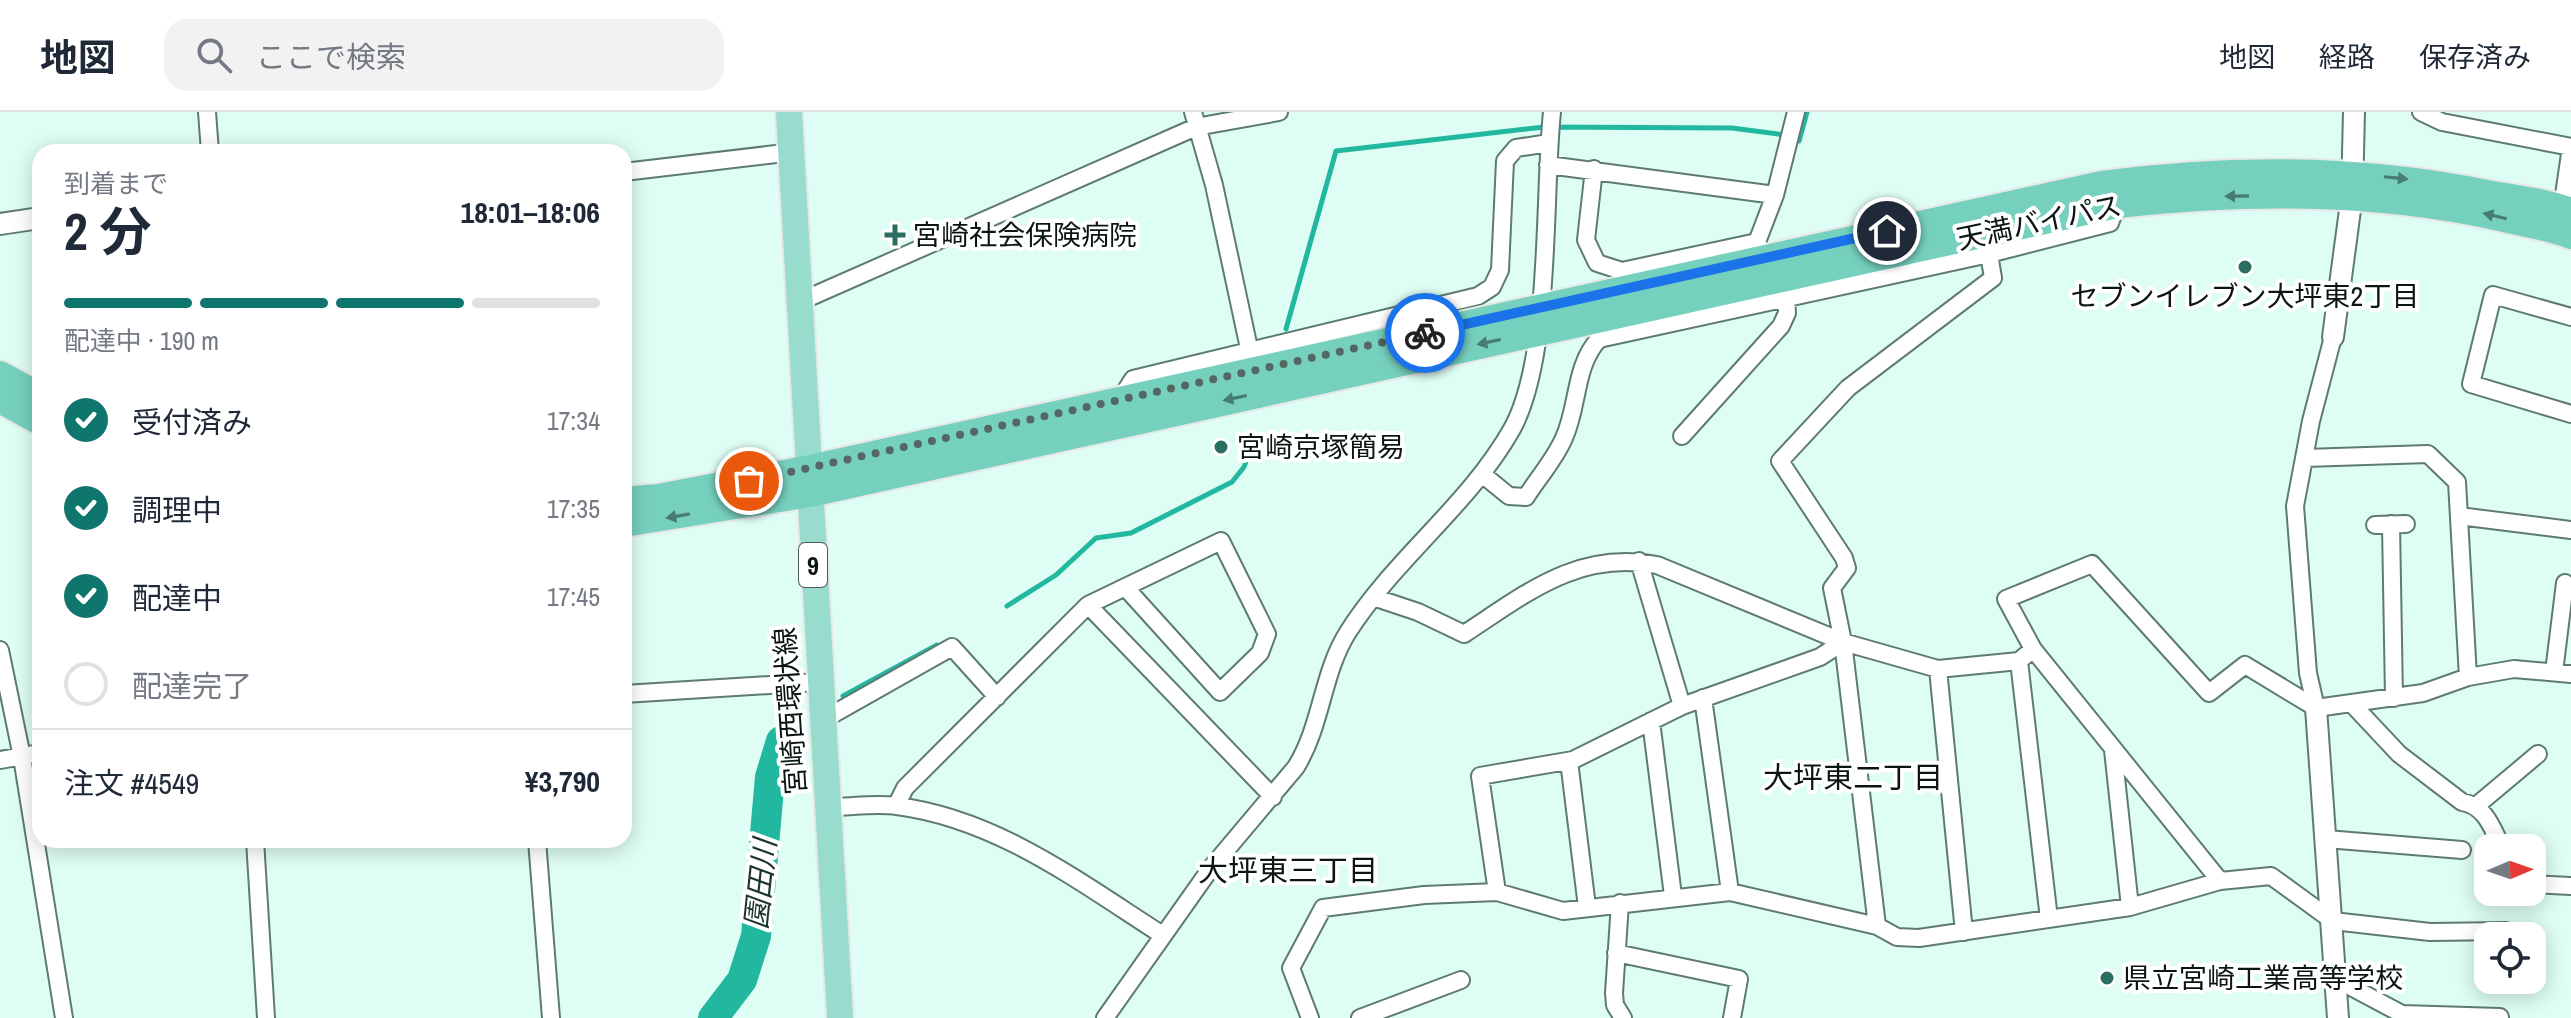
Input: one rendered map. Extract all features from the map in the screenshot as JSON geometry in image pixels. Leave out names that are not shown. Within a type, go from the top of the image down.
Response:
[{"type":"highway","name":"天満バイパス","points":[[810,481],[1539,320],[1761,250],[2102,185],[2188,174],[2352,184],[2432,202],[2568,218]]},
{"type":"highway","name":"天満バイパス","points":[[810,481],[1118,402],[2117,204],[2352,184]]},
{"type":"highway","points":[[0,375],[32,393]]},
{"type":"highway","points":[[0,399],[32,417]]},
{"type":"highway","points":[[632,500],[810,481]]},
{"type":"highway","points":[[632,521],[810,481]]},
{"type":"main road","name":"宮崎西環状線","points":[[789,112],[818,682],[829,807],[840,1018]]},
{"type":"street","points":[[207,112],[209,144]]},
{"type":"street","points":[[799,302],[1195,119],[1279,112]]},
{"type":"street","points":[[1594,169],[1586,240],[1597,263],[1622,271],[1761,250],[1796,112]]},
{"type":"street","points":[[2338,1018],[2316,708],[2308,673],[2295,506],[2311,421],[2333,337],[2352,184],[2354,112]]},
{"type":"street","points":[[2421,112],[2442,122],[2571,147],[2568,218]]},
{"type":"street","points":[[1195,119],[1214,185],[1250,353]]},
{"type":"street","points":[[1118,402],[1133,379],[1478,296],[1492,287],[1500,270],[1505,161],[1516,148],[1551,128]]},
{"type":"street","points":[[1105,1018],[1161,934],[1211,868],[1273,797],[1305,751],[1330,672],[1347,634],[1373,597],[1482,474],[1521,410],[1539,320],[1551,128]]},
{"type":"street","points":[[632,171],[793,152]]},
{"type":"street","points":[[1548,165],[1775,195]]},
{"type":"street","points":[[1482,474],[1509,496],[1526,497],[1564,438],[1578,392],[1584,355],[1599,339],[1786,295],[1989,254],[2110,223],[2116,214],[2117,204]]},
{"type":"street","points":[[0,224],[32,219]]},
{"type":"street","points":[[1877,926],[1843,642],[1832,588],[1847,568],[1844,558],[1780,461],[1848,388],[1993,278],[1989,254]]},
{"type":"street","points":[[1682,436],[1781,326],[1787,313],[1786,295]]},
{"type":"street","points":[[2571,317],[2493,295],[2471,384],[2571,414]]},
{"type":"street","points":[[2305,458],[2428,454],[2457,482],[2468,677]]},
{"type":"street","points":[[2459,516],[2571,530]]},
{"type":"street","points":[[2391,524],[2394,698]]},
{"type":"street","points":[[896,806],[905,788],[1088,605],[1125,587],[1221,541],[1267,634],[1260,653],[1220,692],[1125,587]]},
{"type":"street","points":[[1373,597],[1418,612],[1464,634],[1540,584],[1573,570],[1604,561],[1639,561],[1657,565],[1843,642],[1938,669],[2019,661],[2033,649]]},
{"type":"street","points":[[1639,561],[1682,706]]},
{"type":"street","points":[[2220,881],[2033,649],[2006,599],[2092,564],[2209,693],[2245,665],[2316,708],[2423,693],[2468,677],[2514,669],[2571,674]]},
{"type":"street","points":[[2554,672],[2565,583]]},
{"type":"street","points":[[1088,605],[1273,797]]},
{"type":"street","points":[[1497,892],[1480,776],[1569,761],[1682,706],[1820,657],[1843,642]]},
{"type":"street","points":[[821,721],[952,647],[997,697]]},
{"type":"street","points":[[0,650],[32,819]]},
{"type":"street","points":[[2019,661],[2049,919]]},
{"type":"street","points":[[1938,669],[1964,932]]},
{"type":"street","points":[[632,694],[818,682]]},
{"type":"street","points":[[1703,698],[1730,892]]},
{"type":"street","points":[[2353,705],[2399,754],[2462,802],[2476,806],[2493,834]]},
{"type":"street","points":[[1651,721],[1673,896]]},
{"type":"street","points":[[2113,748],[2130,907]]},
{"type":"street","points":[[2476,806],[2538,754]]},
{"type":"street","points":[[0,760],[32,755]]},
{"type":"street","points":[[1569,761],[1587,907]]},
{"type":"street","points":[[829,807],[896,806],[980,825],[1011,840],[1161,934]]},
{"type":"street","points":[[2326,839],[2425,850],[2462,850]]},
{"type":"street","points":[[37,848],[64,1018]]},
{"type":"street","points":[[255,848],[266,1018]]},
{"type":"street","points":[[538,848],[551,1018]]},
{"type":"street","points":[[1310,1018],[1291,968],[1323,908],[1424,895],[1497,892],[1563,911],[1673,896],[1730,892],[1877,926],[1897,937],[1964,932],[2130,907],[2220,881],[2271,876],[2333,921],[2430,932],[2474,931]]},
{"type":"street","points":[[2546,885],[2571,886]]},
{"type":"street","points":[[1620,903],[1615,1005],[1623,1018]]},
{"type":"street","points":[[1616,953],[1739,979],[1732,1018]]},
{"type":"street","points":[[2336,979],[2402,1014],[2500,1017]]},
{"type":"street","points":[[1360,1018],[1461,980]]},
{"type":"waterway","points":[[1799,141],[1807,112]]},
{"type":"waterway","points":[[1286,329],[1336,151],[1544,127],[1732,128],[1785,135]]},
{"type":"waterway","points":[[1007,606],[1056,575],[1096,538],[1131,533],[1232,482],[1244,467],[1255,437]]},
{"type":"waterway","points":[[843,696],[937,645]]},
{"type":"waterway","points":[[781,741],[797,710]]},
{"type":"waterway","name":"園田川","points":[[713,1018],[742,980],[756,936],[770,777],[781,741]]},
{"type":"way so far","points":[[749,481],[1425,333]]},
{"type":"place","name":"宮崎社会保険病院","points":[[895,235]]},
{"type":"place","name":"セブンイレブン大坪東2丁目","points":[[2245,267]]},
{"type":"place","name":"宮崎京塚簡易","points":[[1221,447]]},
{"type":"place","name":"県立宮崎工業高等学校","points":[[2107,978]]},
{"type":"district","name":"大坪東二丁目","points":[[1853,777]]},
{"type":"district","name":"大坪東三丁目","points":[[1288,870]]},
{"type":"route","points":[[1425,333],[1887,231]]}]
